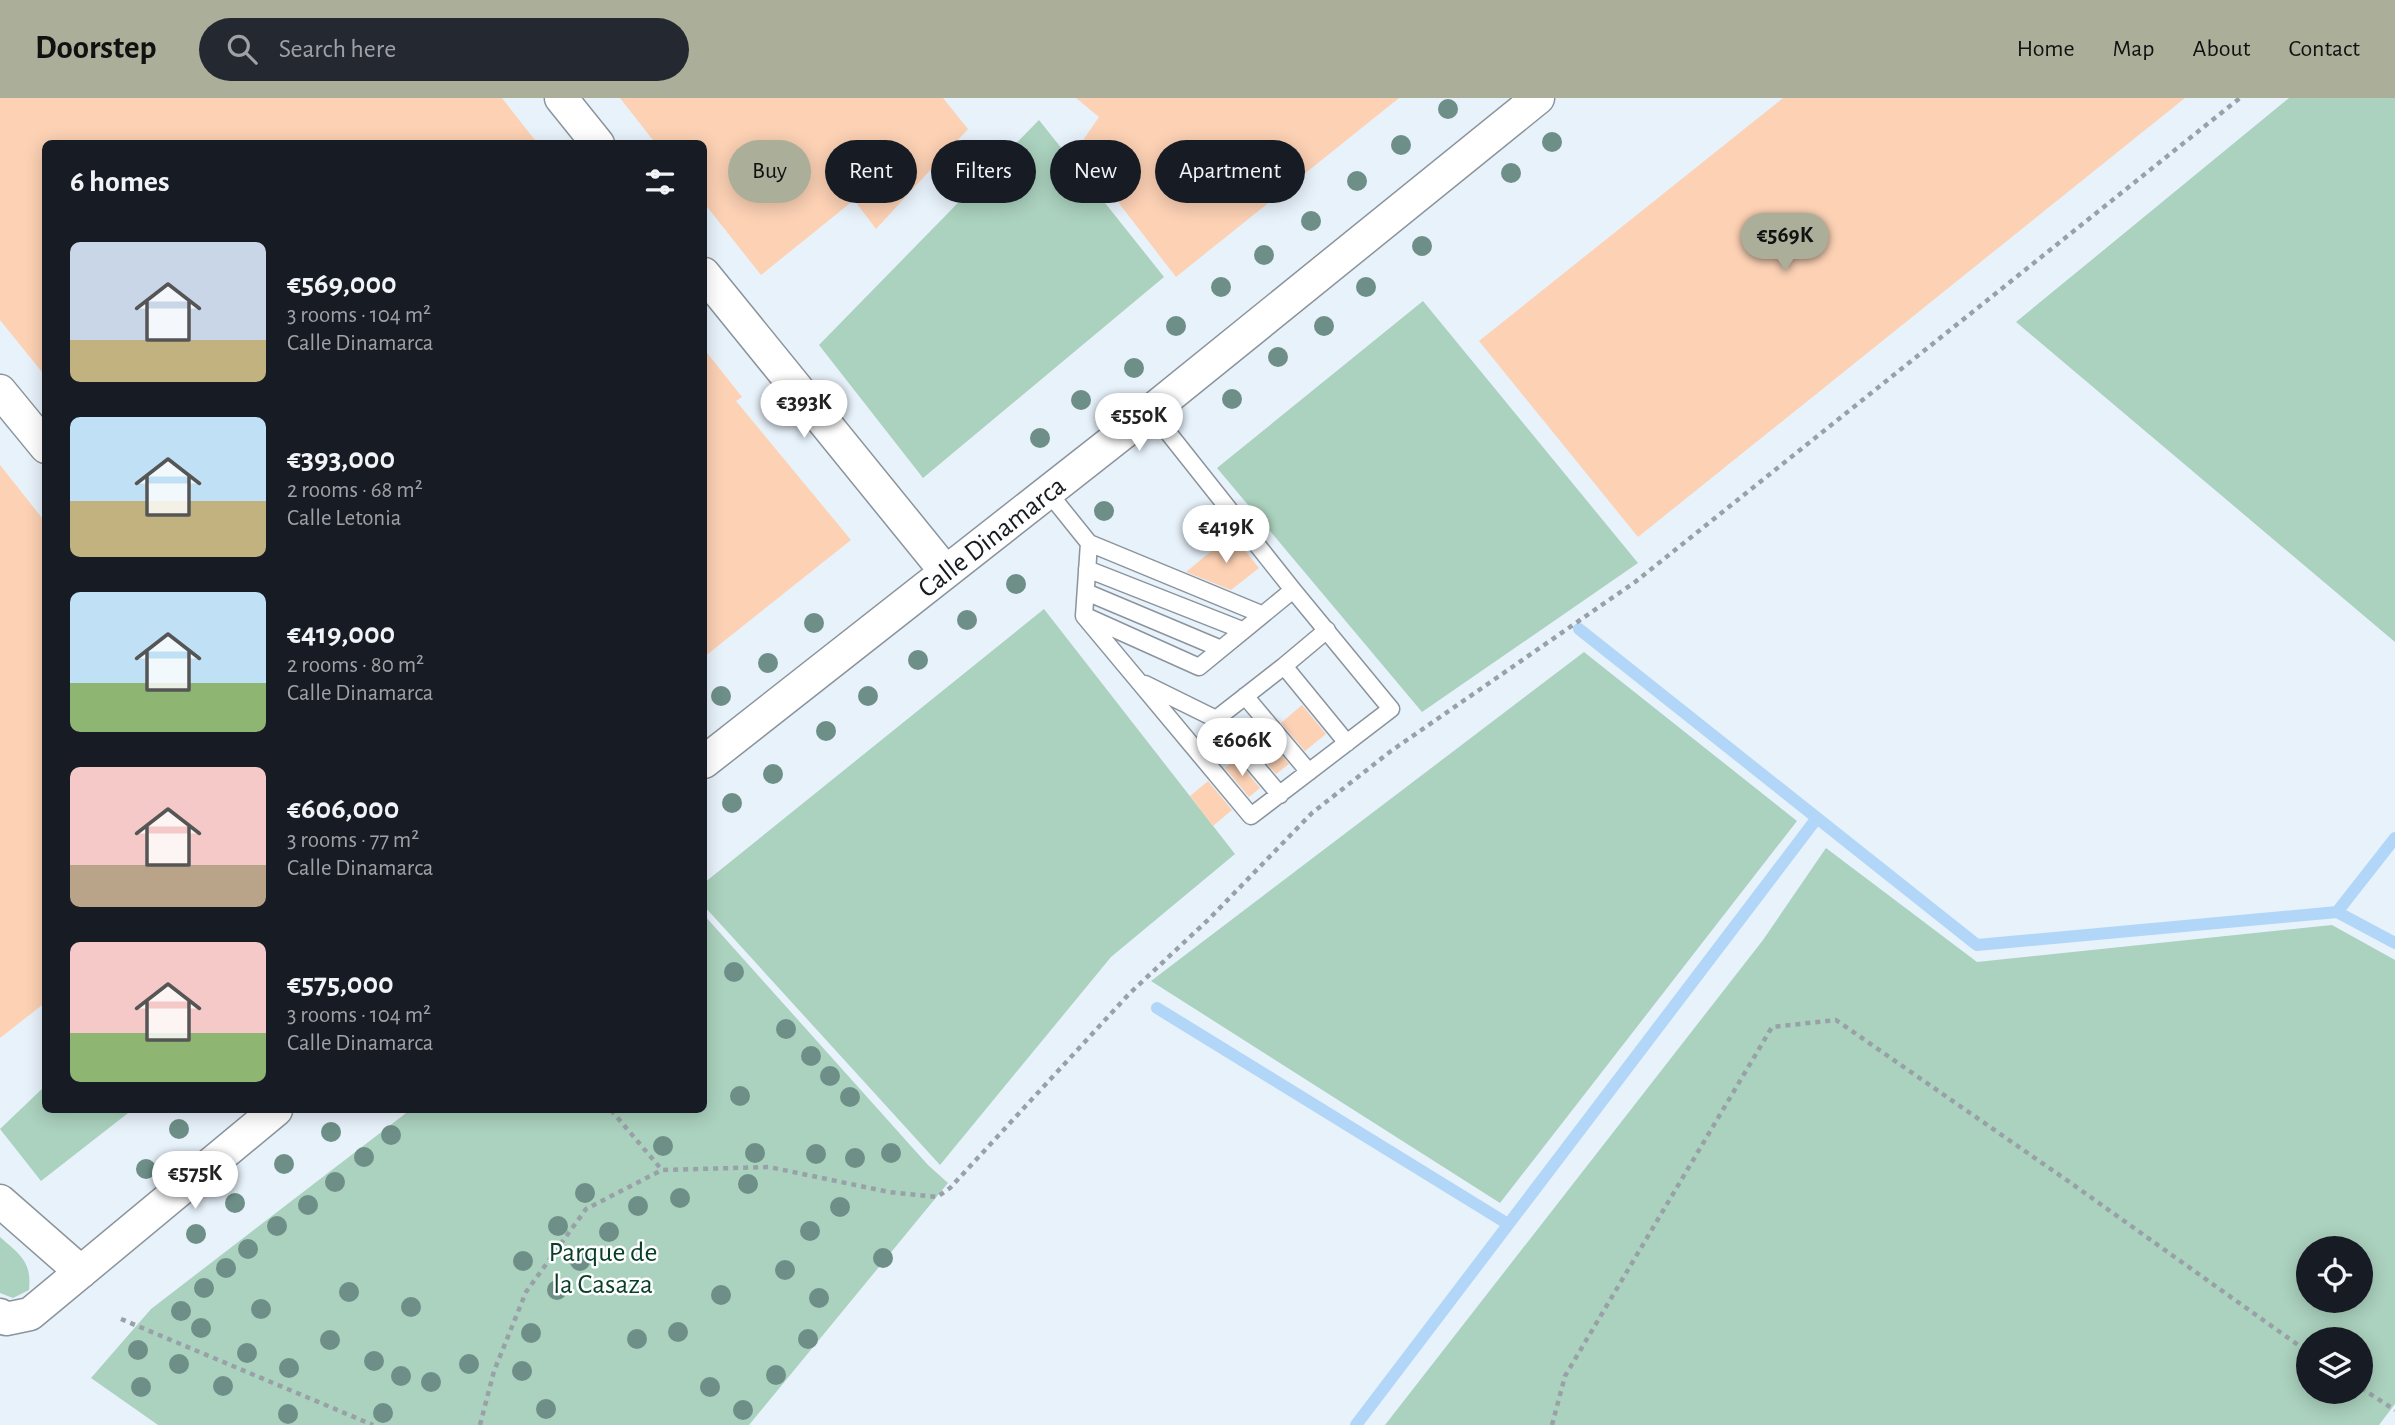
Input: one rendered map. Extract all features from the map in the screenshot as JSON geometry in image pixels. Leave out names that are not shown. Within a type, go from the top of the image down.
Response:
[{"type":"street","points":[[561,98],[595,140]]},
{"type":"street","name":"Calle Dinamarca","points":[[707,760],[1151,411],[1538,98]]},
{"type":"street","points":[[707,278],[946,572]]},
{"type":"street","points":[[0,391],[42,442]]},
{"type":"street","points":[[0,1315],[6,1319],[30,1314],[272,1113]]},
{"type":"street","points":[[0,1200],[81,1272]]},
{"type":"lane","points":[[1089,543],[1084,616],[1251,816],[1391,709],[1151,411]]},
{"type":"lane","points":[[1048,492],[1089,543],[1261,614]]},
{"type":"lane","points":[[1087,569],[1242,630]]},
{"type":"lane","points":[[1084,616],[1199,667],[1293,590]]},
{"type":"lane","points":[[1086,592],[1219,648]]},
{"type":"lane","points":[[1216,719],[1326,630]]},
{"type":"lane","points":[[1284,666],[1347,743]]},
{"type":"lane","points":[[1139,681],[1216,719],[1280,795]]},
{"type":"lane","points":[[1245,696],[1309,772]]},
{"type":"path","points":[[480,1425],[494,1371],[526,1292],[586,1209],[662,1170],[769,1167],[889,1192],[937,1197],[950,1188],[1129,994],[1210,918],[1312,813],[1391,751],[1635,582],[2240,98]]},
{"type":"path","points":[[1552,1425],[1565,1376],[1772,1027],[1836,1020],[2296,1343]]},
{"type":"path","points":[[614,1113],[662,1170]]},
{"type":"path","points":[[121,1319],[373,1425]]},
{"type":"path","points":[[2373,1396],[2395,1410]]},
{"type":"green space","points":[[2289,98],[2395,98],[2395,642],[2016,322]]},
{"type":"green space","points":[[1039,120],[1055,140],[1050,140],[1050,203],[1105,203],[1164,277],[923,478],[819,345],[958,203],[1036,203],[1036,140],[1019,140]]},
{"type":"green space","points":[[1423,301],[1638,563],[1422,712],[1217,468]]},
{"type":"green space","points":[[1044,609],[1235,854],[1111,957],[940,1165],[707,909],[707,881]]},
{"type":"green space","points":[[1584,652],[1797,821],[1500,1203],[1151,981]]},
{"type":"green space","points":[[1826,848],[1977,962],[2332,925],[2395,960],[2395,1404],[2379,1425],[1385,1425],[1763,940]]},
{"type":"green space","name":"Parque de la Casaza","points":[[707,918],[928,1165],[948,1183],[749,1425],[158,1425],[91,1378],[151,1309],[406,1113],[707,1113]]},
{"type":"green space","points":[[42,1089],[42,1113],[128,1113],[41,1181],[0,1129]]},
{"type":"green space","points":[[0,1237],[23,1259],[29,1272],[29,1290],[13,1298],[0,1293]]},
{"type":"building","points":[[0,98],[502,98],[535,140],[42,140],[42,372],[0,320]]},
{"type":"building","points":[[620,98],[943,98],[968,129],[958,140],[931,140],[931,169],[917,184],[917,140],[825,140],[825,203],[850,203],[761,275],[707,207],[707,140],[653,140]]},
{"type":"building","points":[[1076,98],[1399,98],[1305,173],[1305,140],[1155,140],[1155,203],[1268,203],[1176,277],[1119,203],[1141,203],[1141,140],[1083,140],[1099,117]]},
{"type":"building","points":[[1783,98],[2185,98],[1638,537],[1479,341]]},
{"type":"building","points":[[856,203],[900,203],[876,229]]},
{"type":"building","points":[[707,353],[742,397],[736,401],[851,540],[707,655]]},
{"type":"building","points":[[0,465],[42,518],[42,1005],[0,1038]]},
{"type":"building","points":[[1232,534],[1259,568],[1231,590],[1186,572]]},
{"type":"building","points":[[1302,705],[1326,734],[1305,751],[1281,723]]},
{"type":"building","points":[[1265,736],[1289,764],[1276,774],[1252,746]]},
{"type":"building","points":[[1236,759],[1260,788],[1249,797],[1225,768]]},
{"type":"building","points":[[1208,781],[1232,810],[1213,826],[1190,796]]},
{"type":"waterway","points":[[1579,629],[1977,945],[2337,912],[2395,838]]},
{"type":"waterway","points":[[1356,1425],[1817,818]]},
{"type":"waterway","points":[[2337,912],[2395,943]]},
{"type":"waterway","points":[[1157,1008],[1508,1224]]}]
